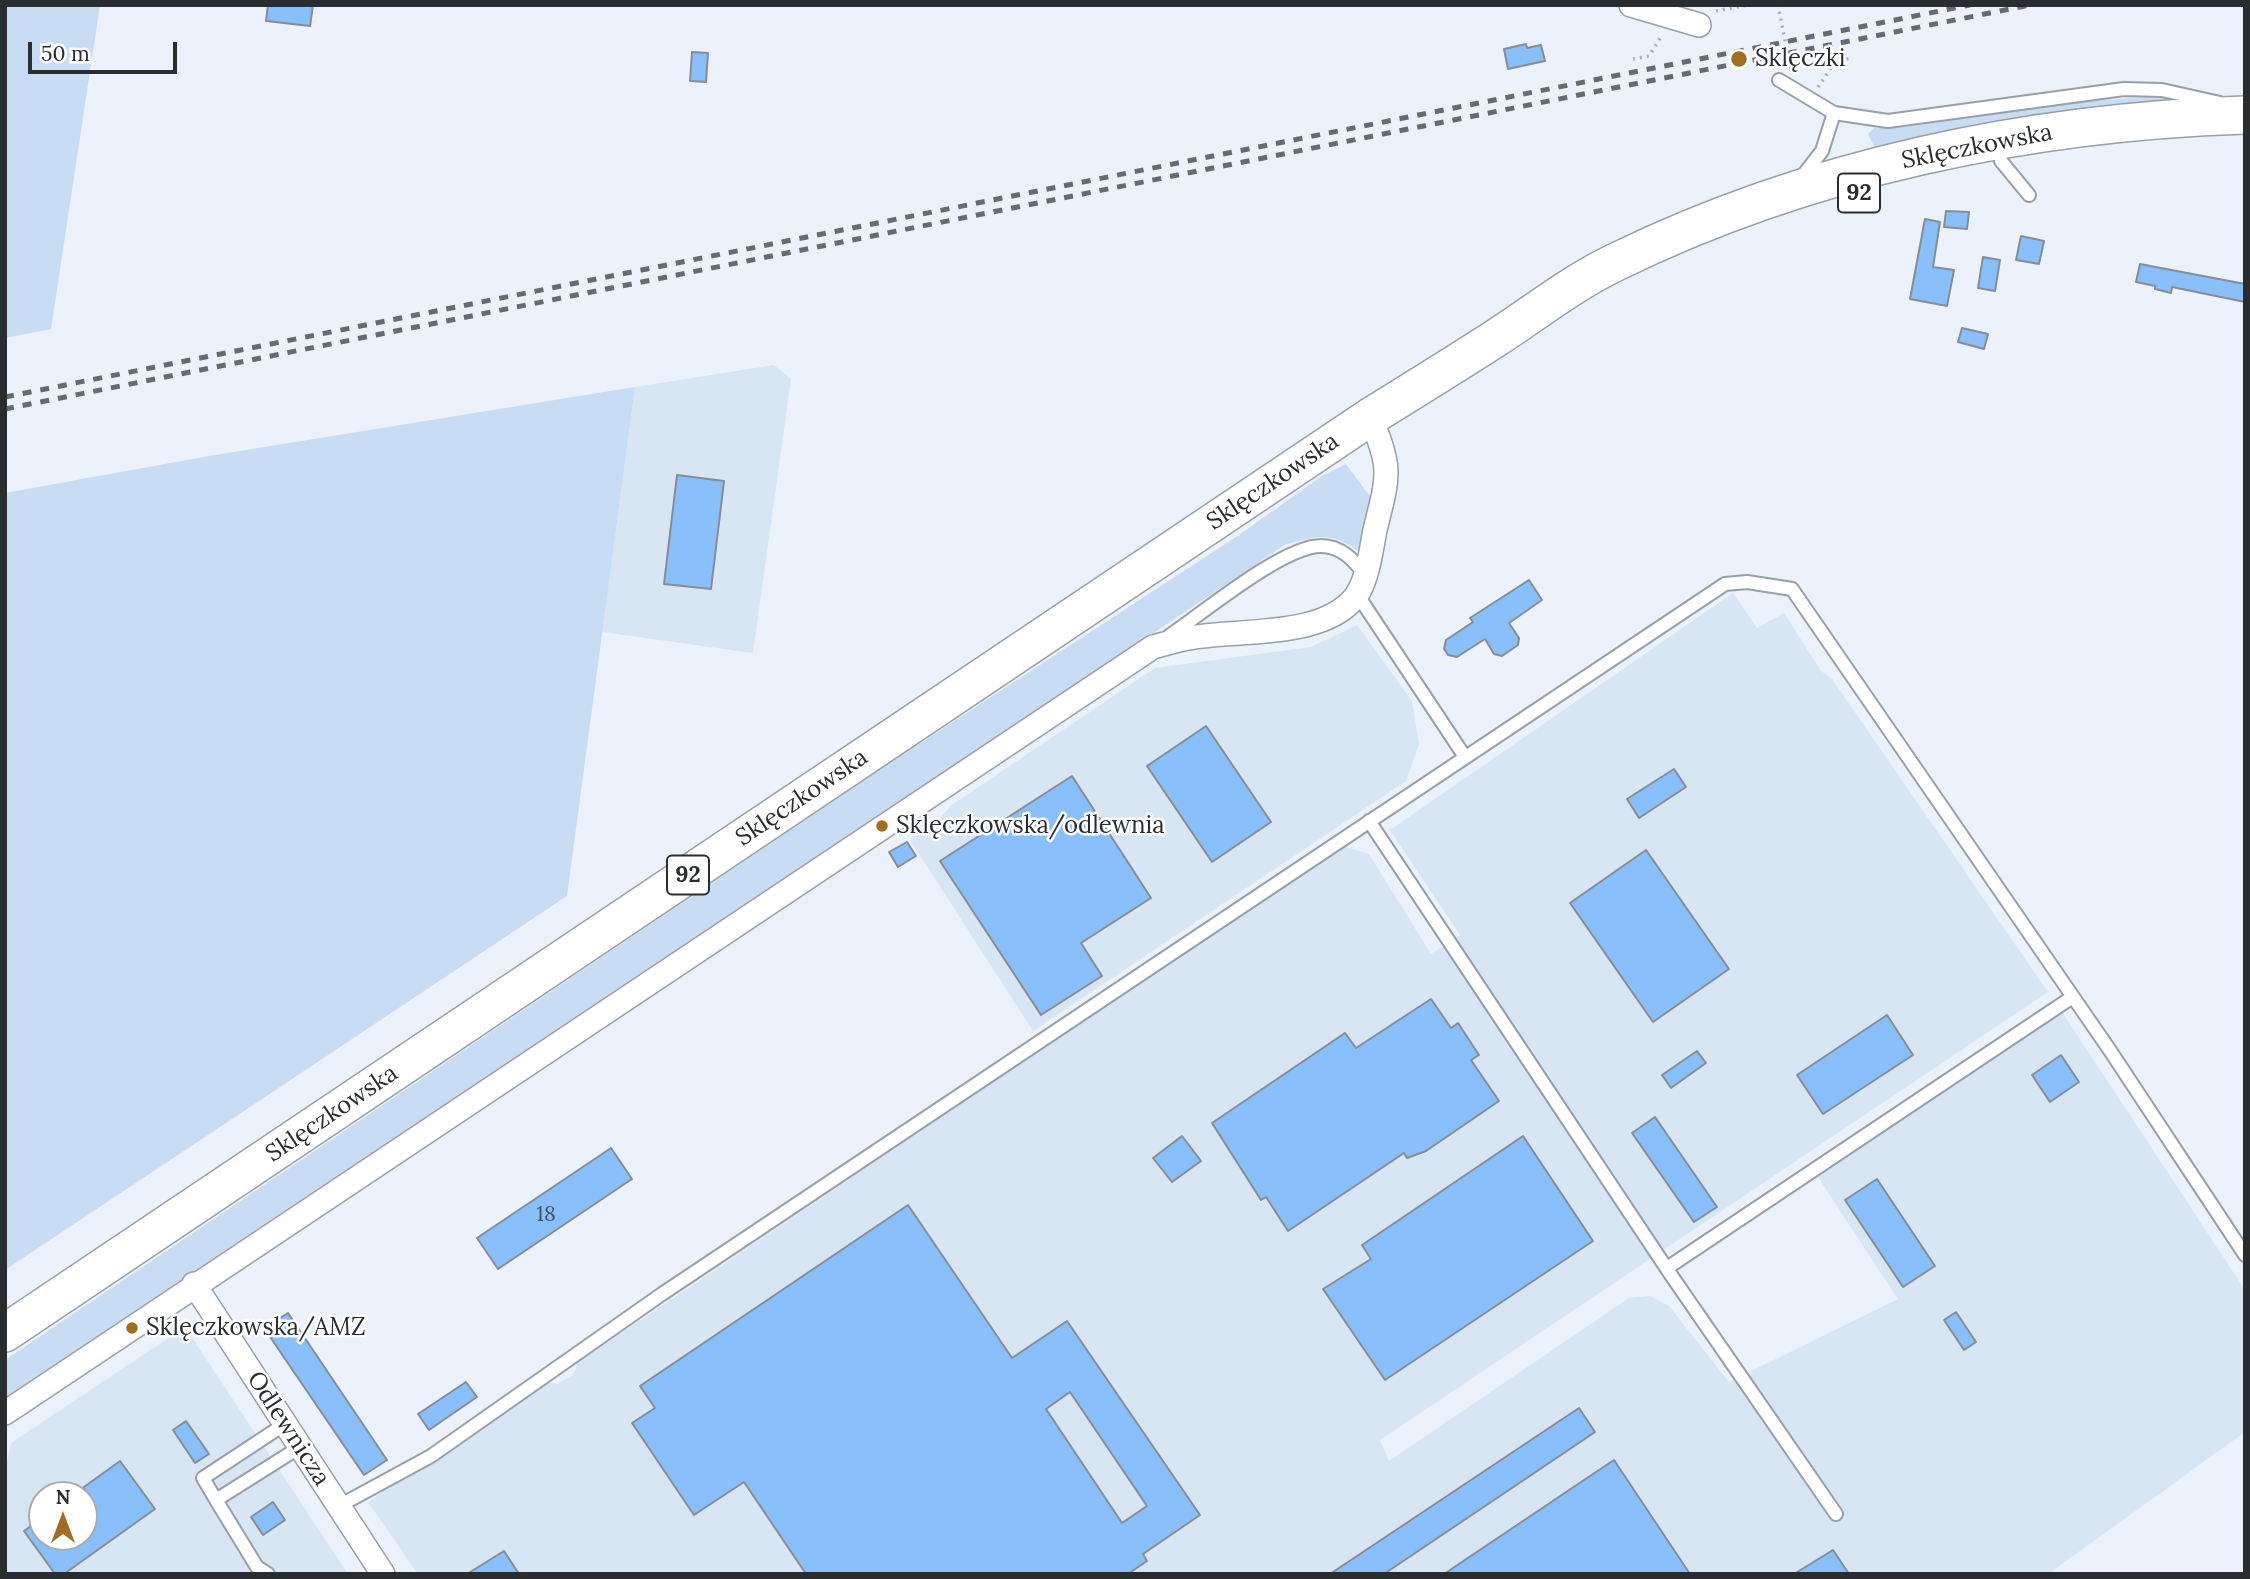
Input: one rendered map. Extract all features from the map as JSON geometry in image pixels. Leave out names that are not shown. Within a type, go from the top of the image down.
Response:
[{"type":"main road","name":"Sklęczkowska","points":[[1497,337],[1765,222],[1827,201],[1999,150],[2146,120],[2245,115]]},
{"type":"main road","name":"Sklęczkowska","points":[[5,1333],[1370,417],[1497,337],[1566,289],[1615,262],[1688,229],[1790,193],[1915,157],[2245,135]]},
{"type":"street","points":[[1631,5],[1670,10],[1699,26]]},
{"type":"street","points":[[5,1413],[194,1284],[1153,647],[1190,638],[1270,630],[1320,621],[1343,609],[1361,585],[1387,480],[1385,452],[1370,417]]},
{"type":"street","name":"Odlewnicza","points":[[194,1284],[383,1574]]},
{"type":"lane","points":[[1779,80],[1834,113],[1888,121],[2143,89],[2186,94],[2245,109]]},
{"type":"lane","points":[[1790,193],[1822,151],[1834,113]]},
{"type":"lane","points":[[1999,150],[2029,195]]},
{"type":"lane","points":[[1153,647],[1291,552],[1324,546],[1342,551],[1465,757]]},
{"type":"lane","points":[[339,1506],[431,1456],[662,1294],[1725,584],[1748,582],[1792,589],[1918,769],[2071,998],[2111,1052],[2245,1255]]},
{"type":"lane","points":[[1369,821],[1667,1268],[1836,1514]]},
{"type":"lane","points":[[1667,1268],[2071,998]]},
{"type":"lane","points":[[268,1574],[257,1567],[203,1478],[285,1424]]},
{"type":"lane","points":[[216,1500],[300,1447]]},
{"type":"path","points":[[1778,5],[1792,75]]},
{"type":"path","points":[[1817,89],[1835,62],[1851,58]]},
{"type":"path","points":[[1809,85],[1836,100],[1834,113]]},
{"type":"shaded area","points":[[5,5],[100,5],[51,329],[5,338]]},
{"type":"shaded area","points":[[2148,97],[2170,99],[2174,102],[1876,150],[1868,134],[1874,128],[1904,127],[2076,102]]},
{"type":"shaded area","points":[[774,365],[791,379],[753,653],[602,632],[635,387]]},
{"type":"shaded area","points":[[635,387],[567,896],[5,1270],[5,493],[209,456]]},
{"type":"shaded area","points":[[1346,464],[1377,506],[1362,554],[1334,538],[1318,537],[1286,544],[5,1405],[5,1360],[873,774],[1239,535],[1322,476]]},
{"type":"shaded area","points":[[1733,593],[1757,628],[1784,613],[1821,671],[1832,679],[2048,992],[1380,1440],[1389,1461],[1629,1298],[1650,1296],[1669,1306],[1729,1382],[1898,1299],[1816,1174],[2062,1012],[2245,1290],[2245,1432],[2048,1574],[418,1574],[368,1502],[545,1381],[557,1384],[574,1374],[577,1363],[1343,846],[1369,854],[1431,954],[1460,935],[1390,830]]},
{"type":"shaded area","points":[[1357,625],[1412,701],[1419,744],[1406,781],[1033,1031],[910,840],[934,824],[953,804],[1155,668],[1311,647]]},
{"type":"shaded area","points":[[185,1327],[348,1574],[5,1574],[5,1472],[11,1443]]},
{"type":"building","points":[[268,5],[313,5],[310,26],[266,21]]},
{"type":"building","points":[[1526,44],[1527,48],[1541,45],[1545,61],[1508,69],[1504,49]]},
{"type":"building","points":[[692,52],[708,53],[706,82],[690,81]]},
{"type":"building","points":[[1946,211],[1969,212],[1967,229],[1944,227]]},
{"type":"building","points":[[1925,219],[1940,222],[1933,267],[1954,270],[1947,306],[1910,299]]},
{"type":"building","points":[[2021,236],[2044,241],[2039,264],[2016,260]]},
{"type":"building","points":[[1983,257],[2000,260],[1995,291],[1978,288]]},
{"type":"building","points":[[2140,264],[2245,284],[2245,302],[2172,287],[2171,293],[2155,289],[2155,286],[2136,282]]},
{"type":"building","points":[[1962,328],[1988,334],[1984,349],[1958,342]]},
{"type":"building","points":[[677,475],[724,481],[711,589],[664,584]]},
{"type":"building","points":[[1529,580],[1542,600],[1509,623],[1519,638],[1518,645],[1502,656],[1494,654],[1485,639],[1457,657],[1448,655],[1444,649],[1446,640],[1473,622],[1470,618]]},
{"type":"building","points":[[1206,726],[1271,822],[1212,862],[1147,766]]},
{"type":"building","points":[[1674,769],[1686,787],[1639,818],[1627,799]]},
{"type":"building","points":[[1072,776],[1151,898],[1081,943],[1102,976],[1041,1015],[940,861]]},
{"type":"building","points":[[907,842],[916,856],[898,867],[889,852]]},
{"type":"building","points":[[1646,850],[1729,969],[1653,1022],[1570,903]]},
{"type":"building","points":[[1431,999],[1451,1028],[1458,1023],[1479,1055],[1471,1060],[1499,1101],[1426,1151],[1407,1158],[1404,1153],[1288,1231],[1266,1197],[1261,1200],[1212,1123],[1345,1033],[1356,1048]]},
{"type":"building","points":[[1887,1015],[1913,1055],[1823,1114],[1797,1075]]},
{"type":"building","points":[[1697,1051],[1706,1063],[1671,1088],[1662,1075]]},
{"type":"building","points":[[2061,1055],[2079,1082],[2050,1102],[2032,1075]]},
{"type":"building","points":[[1655,1117],[1717,1207],[1694,1222],[1632,1133]]},
{"type":"building","points":[[1182,1136],[1201,1161],[1172,1182],[1153,1158]]},
{"type":"building","points":[[1523,1136],[1593,1241],[1385,1380],[1323,1289],[1371,1259],[1362,1245]]},
{"type":"building","points":[[611,1148],[632,1179],[498,1269],[477,1238]]},
{"type":"building","points":[[1877,1179],[1935,1266],[1903,1287],[1845,1200]]},
{"type":"building","points":[[908,1205],[1012,1358],[1067,1321],[1200,1515],[1143,1554],[1147,1561],[1128,1574],[806,1574],[744,1482],[694,1515],[632,1423],[655,1408],[640,1386]],"holes":[[[1070,1392],[1147,1506],[1122,1523],[1046,1409]]]},
{"type":"building","points":[[1956,1312],[1976,1342],[1964,1350],[1944,1320]]},
{"type":"building","points":[[288,1313],[387,1460],[364,1475],[264,1328]]},
{"type":"building","points":[[466,1382],[477,1397],[429,1430],[418,1414]]},
{"type":"building","points":[[1579,1408],[1595,1432],[1384,1574],[1330,1574]]},
{"type":"building","points":[[186,1421],[209,1454],[195,1463],[173,1430]]},
{"type":"building","points":[[1614,1460],[1690,1574],[1444,1574],[1590,1476]]},
{"type":"building","points":[[120,1461],[155,1509],[98,1550],[98,1481],[92,1481]]},
{"type":"building","points":[[273,1502],[285,1520],[263,1535],[251,1517]]},
{"type":"building","points":[[1833,1550],[1849,1574],[1794,1574]]},
{"type":"building","points":[[38,1551],[96,1551],[64,1574],[55,1574]]},
{"type":"building","points":[[504,1551],[519,1574],[467,1574]]},
{"type":"railway","points":[[5,397],[1970,5]]},
{"type":"railway","points":[[5,409],[2030,5]]},
{"type":"place","name":"Sklęczki","points":[[1739,59]]},
{"type":"place","name":"Sklęczkowska/odlewnia","points":[[882,826]]},
{"type":"place","name":"Sklęczkowska/AMZ","points":[[132,1328]]}]
